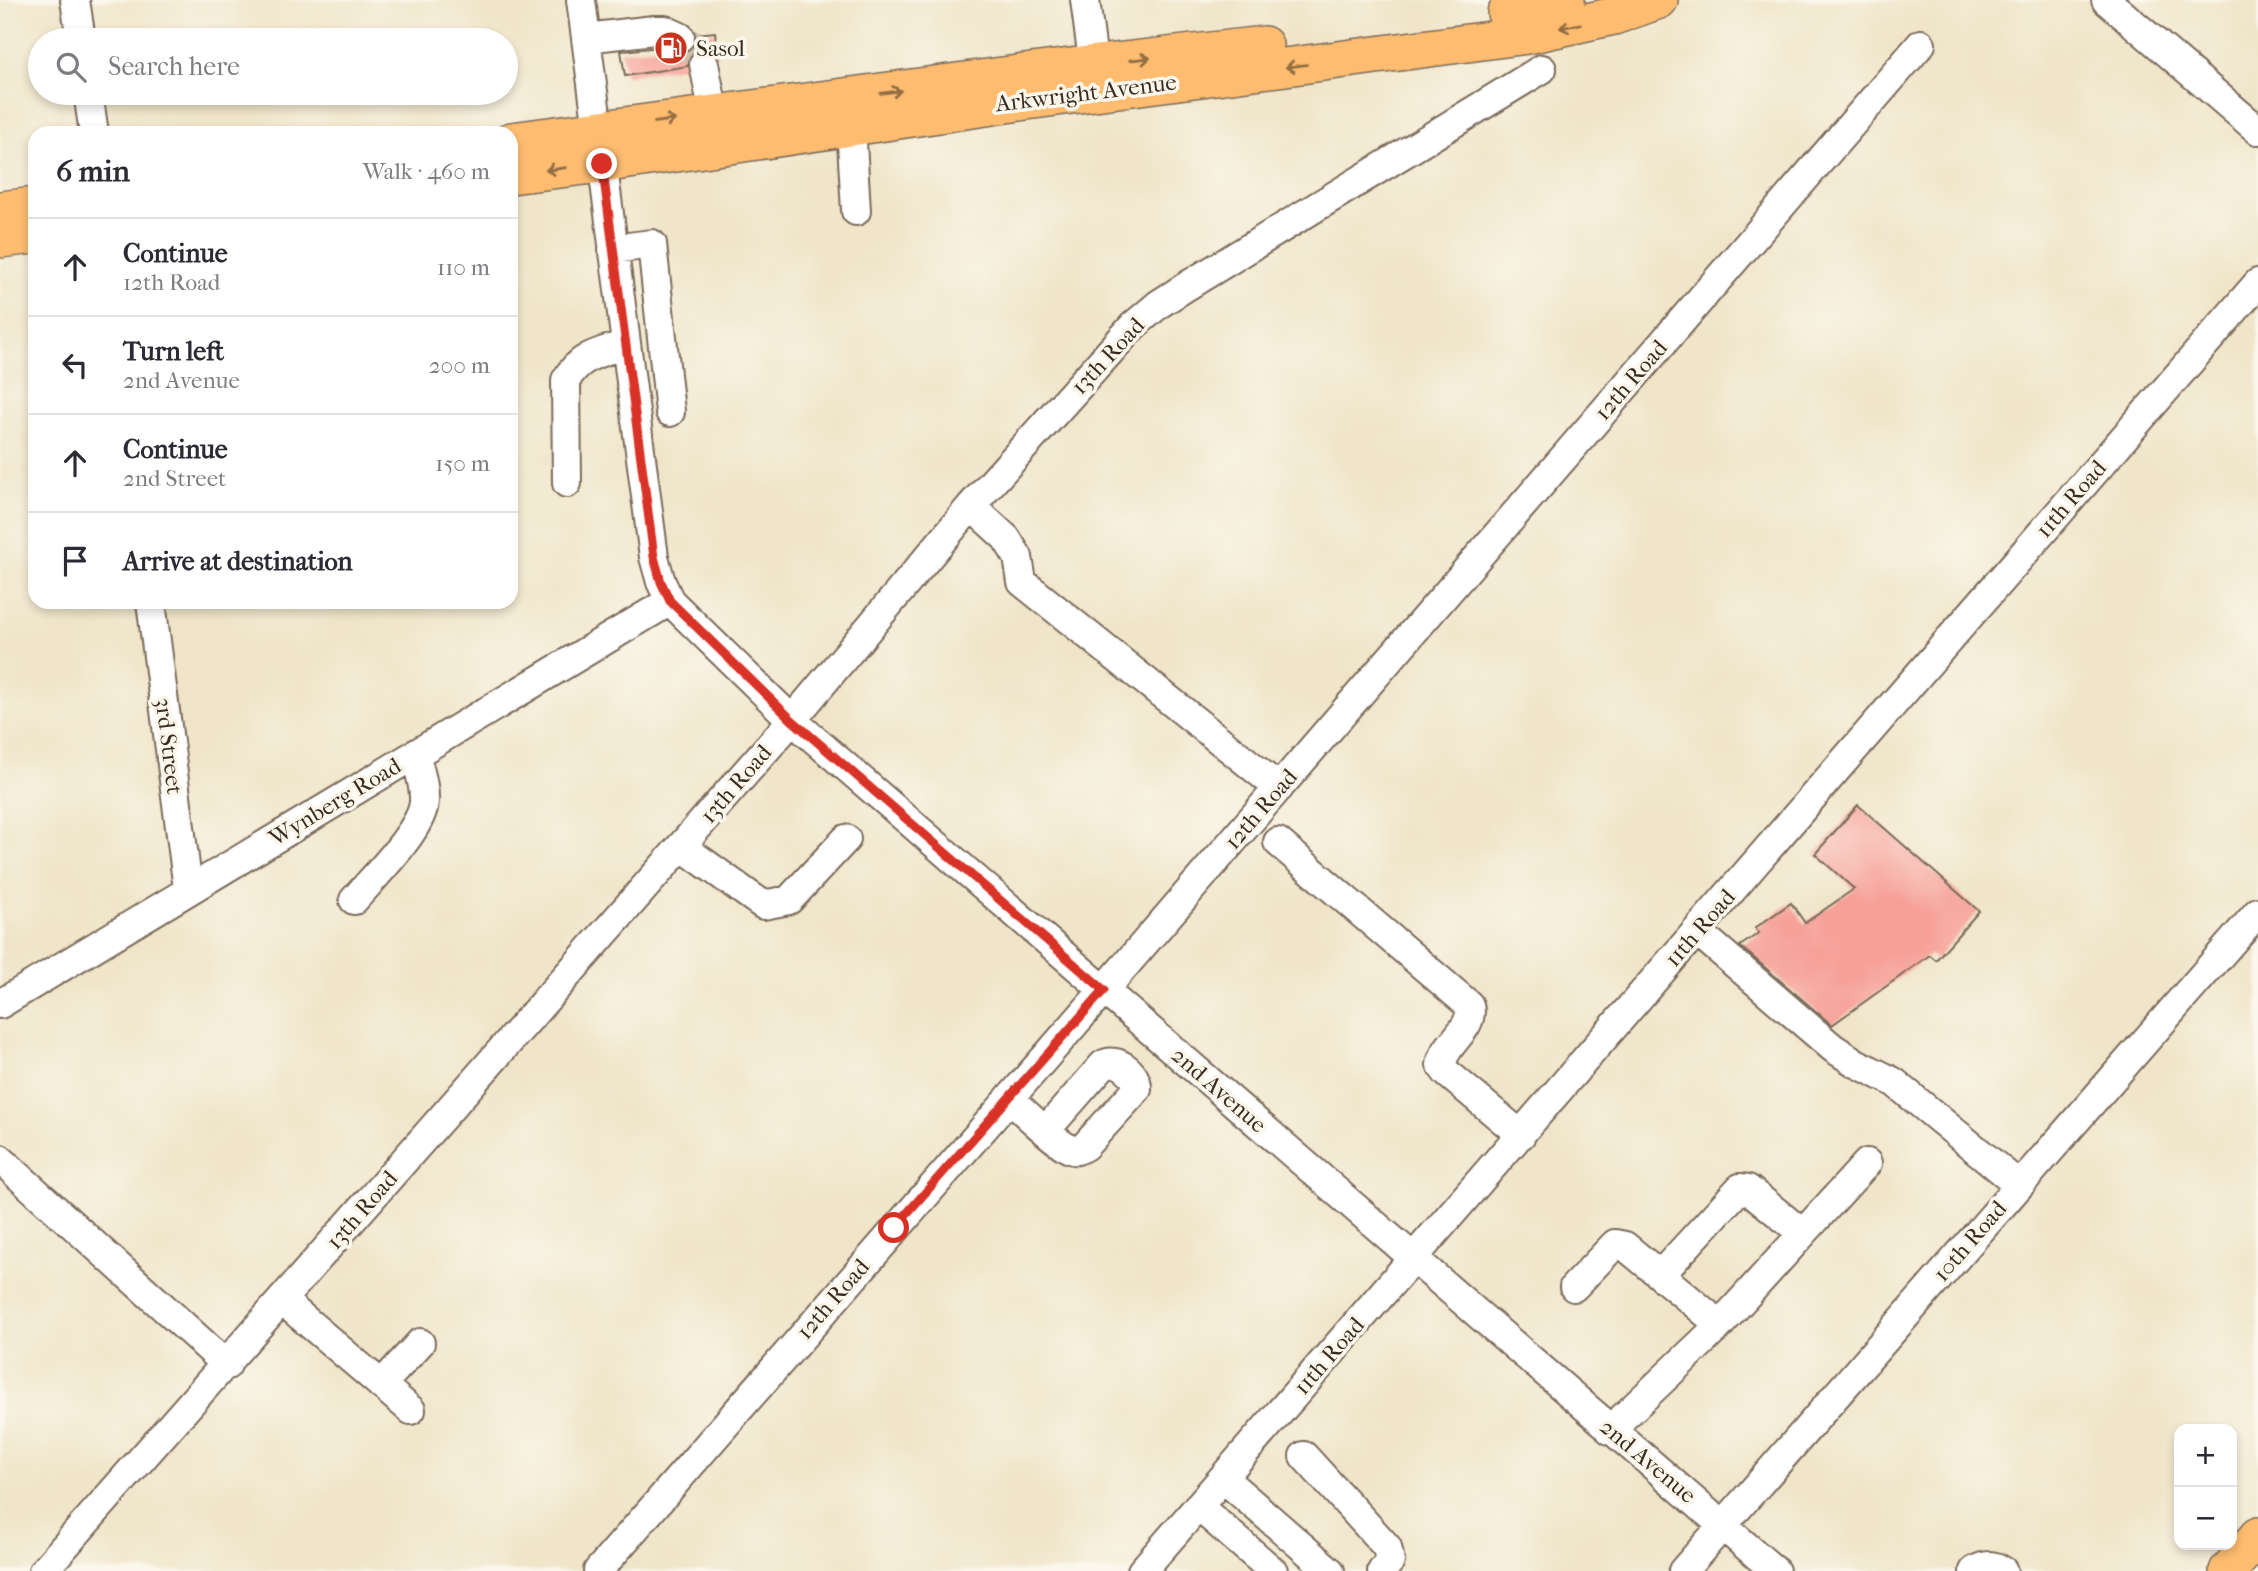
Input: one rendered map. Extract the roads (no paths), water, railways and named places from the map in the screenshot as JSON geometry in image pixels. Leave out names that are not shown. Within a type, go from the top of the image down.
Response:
[{"type":"main road","name":"Arkwright Avenue","points":[[518,141],[599,147],[851,125],[1095,78],[1418,27],[1566,0]]},
{"type":"main road","name":"Arkwright Avenue","points":[[518,173],[714,115],[1528,34],[1614,16],[1658,0]]},
{"type":"main road","points":[[0,210],[28,207]]},
{"type":"main road","points":[[0,239],[28,236]]},
{"type":"main road","points":[[2228,1571],[2258,1536]]},
{"type":"street","points":[[75,0],[79,28]]},
{"type":"street","points":[[581,0],[654,557],[670,601]]},
{"type":"street","points":[[1085,0],[1095,78]]},
{"type":"street","points":[[2106,0],[2258,130]]},
{"type":"street","points":[[586,38],[654,30],[665,30],[680,37]]},
{"type":"street","name":"12th Road","points":[[597,1571],[1104,990],[1921,44]]},
{"type":"street","points":[[704,64],[714,115]]},
{"type":"street","name":"13th Road","points":[[43,1571],[792,720],[971,506],[1133,326],[1159,304],[1542,69]]},
{"type":"street","points":[[90,105],[93,126]]},
{"type":"street","points":[[851,125],[856,211]]},
{"type":"street","points":[[613,249],[652,244],[670,412]]},
{"type":"street","name":"11th Road","points":[[1142,1571],[2258,283]]},
{"type":"street","points":[[567,483],[566,380],[582,359],[625,345]]},
{"type":"street","points":[[971,506],[1006,538],[1018,557],[1022,582],[1279,788]]},
{"type":"street","name":"2nd Avenue","points":[[670,601],[792,720],[1775,1571]]},
{"type":"street","name":"Wynberg Road","points":[[0,1004],[670,601]]},
{"type":"street","name":"3rd Street","points":[[152,609],[188,889]]},
{"type":"street","points":[[354,900],[412,832],[421,817],[424,800],[415,754]]},
{"type":"street","points":[[681,846],[763,905],[789,900],[846,839]]},
{"type":"street","points":[[1279,842],[1469,1005],[1472,1014],[1469,1021],[1442,1057],[1441,1065],[1521,1135]]},
{"type":"street","name":"10th Road","points":[[1683,1571],[2258,912]]},
{"type":"street","points":[[1697,931],[1833,1048],[1895,1082],[2019,1185]]},
{"type":"street","points":[[1009,1098],[1046,1130]]},
{"type":"street","points":[[0,1159],[227,1365]]},
{"type":"street","points":[[1610,1430],[1719,1324],[1867,1163]]},
{"type":"street","points":[[1660,1275],[1740,1188],[1748,1189],[1802,1233]]},
{"type":"street","points":[[1574,1287],[1615,1244],[1625,1246],[1719,1324]]},
{"type":"street","points":[[283,1301],[411,1410]]},
{"type":"street","points":[[382,1385],[420,1343]]},
{"type":"street","points":[[1304,1455],[1387,1547],[1390,1561],[1382,1571]]},
{"type":"street","points":[[1223,1478],[1330,1571]]},
{"type":"street","points":[[1198,1506],[1273,1571]]},
{"type":"street","points":[[1974,1571],[1980,1567],[1994,1566],[2003,1571]]},
{"type":"tunnel","points":[[680,37],[690,43],[704,64]]},
{"type":"place","name":"Sasol","points":[[671,48]]}]
